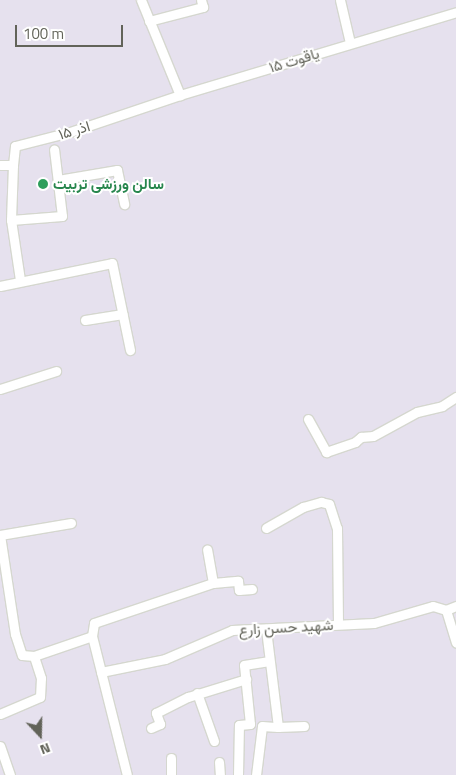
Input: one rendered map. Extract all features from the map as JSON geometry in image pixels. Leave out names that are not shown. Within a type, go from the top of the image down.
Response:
[{"type":"street","points":[[141,0],[180,95]]},
{"type":"street","points":[[149,21],[203,8],[201,0]]},
{"type":"street","points":[[340,0],[350,43]]},
{"type":"street","name":"یاقوت ۱۵","points":[[132,110],[456,12]]},
{"type":"street","name":"اذر ۱۵","points":[[13,165],[15,146],[70,132],[132,110]]},
{"type":"street","points":[[11,220],[62,216],[54,149]]},
{"type":"street","points":[[0,165],[13,165],[11,220],[20,280]]},
{"type":"street","points":[[58,180],[117,170],[124,204]]},
{"type":"street","points":[[0,286],[20,280],[112,263],[130,350]]},
{"type":"street","points":[[85,320],[123,314]]},
{"type":"street","points":[[0,389],[56,371]]},
{"type":"street","points":[[308,419],[326,452],[355,442],[361,437],[373,436],[417,412],[442,406],[456,397]]},
{"type":"street","points":[[266,528],[303,507],[321,502],[329,504],[337,528],[338,624]]},
{"type":"street","points":[[70,523],[0,535],[14,634],[22,655],[34,656],[92,636]]},
{"type":"street","points":[[207,550],[213,583]]},
{"type":"street","points":[[127,775],[92,636],[94,623],[213,583],[238,582],[239,590],[252,589]]},
{"type":"street","name":"شهید حسن زارع","points":[[101,672],[165,659],[232,630],[374,623],[433,606],[446,610]]},
{"type":"street","points":[[456,606],[446,610],[453,625],[456,642]]},
{"type":"street","points":[[266,629],[268,661],[278,727]]},
{"type":"street","points":[[0,714],[40,697],[40,678],[34,656]]},
{"type":"street","points":[[238,775],[239,725],[250,724],[244,664],[268,661]]},
{"type":"street","points":[[151,728],[160,724],[156,713],[197,693],[246,679]]},
{"type":"street","points":[[197,693],[214,741]]},
{"type":"street","points":[[256,775],[262,726],[304,726]]},
{"type":"street","points":[[0,746],[10,775]]},
{"type":"street","points":[[171,758],[171,775]]},
{"type":"street","points":[[219,762],[220,775]]},
{"type":"place","name":"سالن ورزشی تربیت","points":[[43,184]]}]
